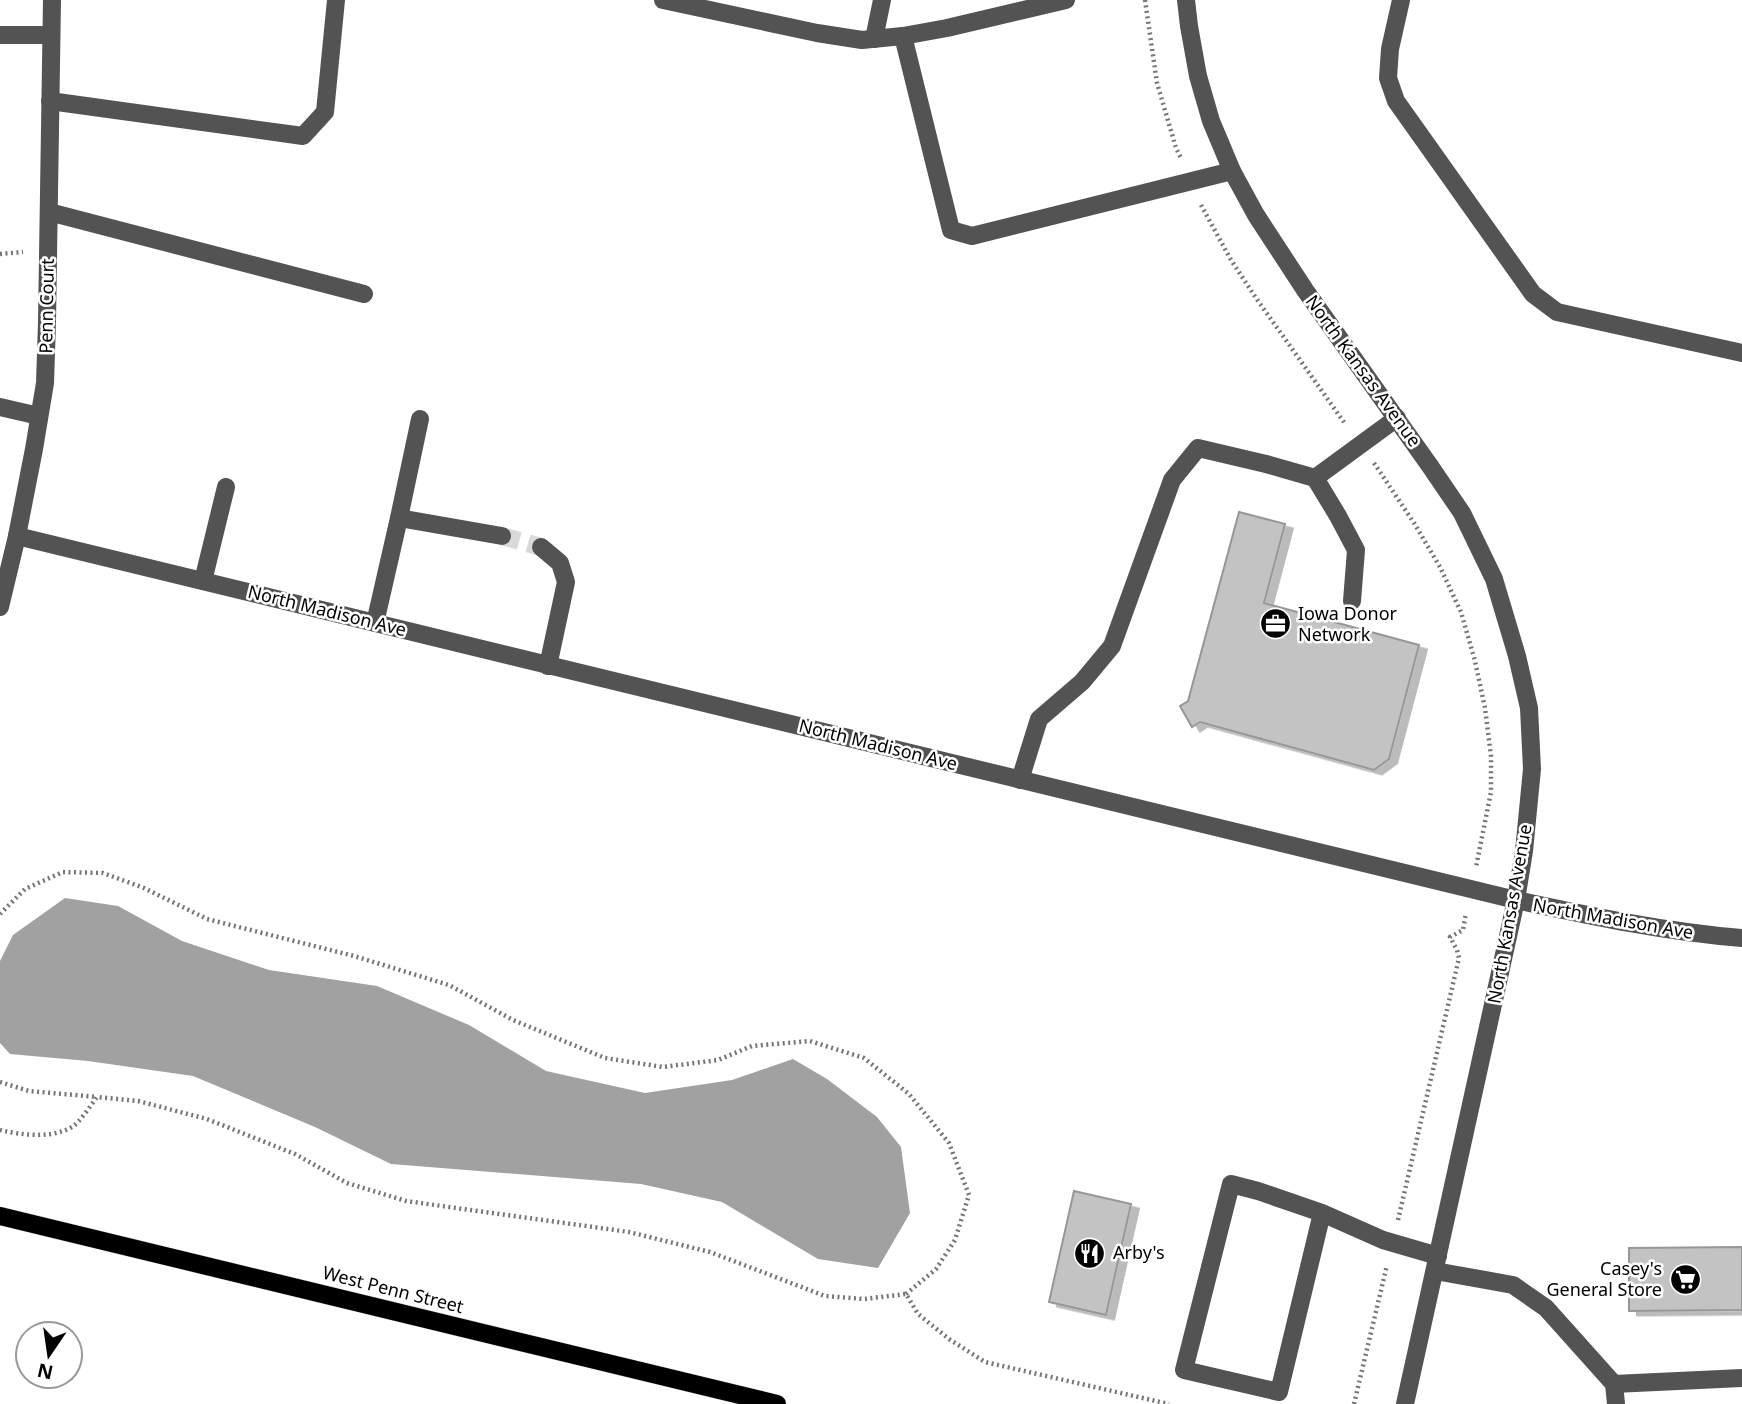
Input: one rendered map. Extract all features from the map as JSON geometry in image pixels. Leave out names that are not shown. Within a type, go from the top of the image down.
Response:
[{"type":"main road","name":"West Penn Street","points":[[0,1216],[777,1404]]},
{"type":"street","name":"Penn Court","points":[[0,607],[17,536],[45,383],[52,0]]},
{"type":"street","points":[[50,101],[303,136],[325,112],[336,0]]},
{"type":"street","points":[[666,0],[817,33],[862,40],[947,28],[1066,0]]},
{"type":"street","points":[[874,39],[883,0]]},
{"type":"street","name":"North Kansas Avenue","points":[[1186,0],[1198,76],[1211,121],[1232,171],[1256,215],[1305,290],[1462,513],[1494,579],[1529,708],[1532,769],[1516,900],[1405,1404]]},
{"type":"street","points":[[1401,0],[1390,49],[1388,78],[1396,101],[1533,294],[1557,312],[1742,353]]},
{"type":"street","points":[[0,35],[51,35]]},
{"type":"street","points":[[903,36],[951,230],[972,236],[1232,171]]},
{"type":"street","points":[[49,212],[364,294]]},
{"type":"street","points":[[0,407],[39,416]]},
{"type":"street","points":[[375,623],[420,418]]},
{"type":"street","points":[[1315,478],[1397,418]]},
{"type":"street","points":[[1020,780],[1040,719],[1082,682],[1112,646],[1172,480],[1198,448],[1315,478],[1356,550],[1352,601]]},
{"type":"street","points":[[203,581],[226,487]]},
{"type":"street","points":[[399,517],[502,536]]},
{"type":"street","name":"North Madison Ave","points":[[17,536],[1516,900],[1614,921],[1699,935],[1742,938]]},
{"type":"street","points":[[541,547],[560,563],[566,582],[548,666]]},
{"type":"street","points":[[1322,1213],[1279,1392],[1184,1370],[1231,1184],[1322,1213],[1436,1263],[1513,1284],[1546,1308],[1614,1384],[1616,1404]]},
{"type":"street","points":[[1614,1384],[1742,1378]]},
{"type":"path","points":[[1145,0],[1157,83],[1176,148],[1199,202],[1256,298],[1414,523],[1440,567],[1461,612],[1485,708],[1491,792],[1463,930],[1450,937],[1459,958],[1354,1404]]},
{"type":"path","points":[[0,914],[25,889],[63,872],[103,873],[144,888],[207,919],[354,956],[449,985],[513,1020],[605,1058],[663,1067],[718,1060],[752,1046],[810,1041],[864,1058],[909,1094],[949,1143],[969,1195],[955,1240],[936,1269],[906,1294],[864,1299],[825,1296],[710,1252],[629,1233],[407,1201],[347,1182],[295,1154],[207,1119],[138,1101],[29,1091],[0,1082]]},
{"type":"path","points":[[0,1130],[17,1134],[52,1134],[73,1126],[97,1097]]},
{"type":"path","points":[[906,1294],[918,1314],[949,1339],[985,1362],[1169,1404]]},
{"type":"shaded area","points":[[65,898],[118,906],[182,941],[269,970],[377,986],[469,1025],[546,1071],[645,1093],[732,1080],[793,1059],[827,1079],[877,1117],[901,1147],[910,1213],[878,1268],[818,1259],[722,1202],[641,1184],[391,1164],[315,1127],[193,1076],[88,1061],[10,1054],[0,1043],[0,961],[13,935]]},
{"type":"building","name":"Iowa Donor Network","points":[[1239,512],[1285,524],[1264,603],[1419,645],[1389,759],[1374,770],[1200,722],[1192,727],[1180,706],[1188,701]]},
{"type":"building","name":"Arby's","points":[[1074,1191],[1131,1204],[1106,1315],[1049,1302]]},
{"type":"building","name":"Casey's General Store","points":[[1742,1247],[1742,1310],[1629,1311],[1629,1248]]},
{"type":"tunnel","points":[[502,536],[541,547]]},
{"type":"place","name":"Iowa Donor Network","points":[[1275,624]]},
{"type":"place","name":"Arby's","points":[[1090,1253]]},
{"type":"place","name":"Casey's General Store","points":[[1685,1279]]}]
